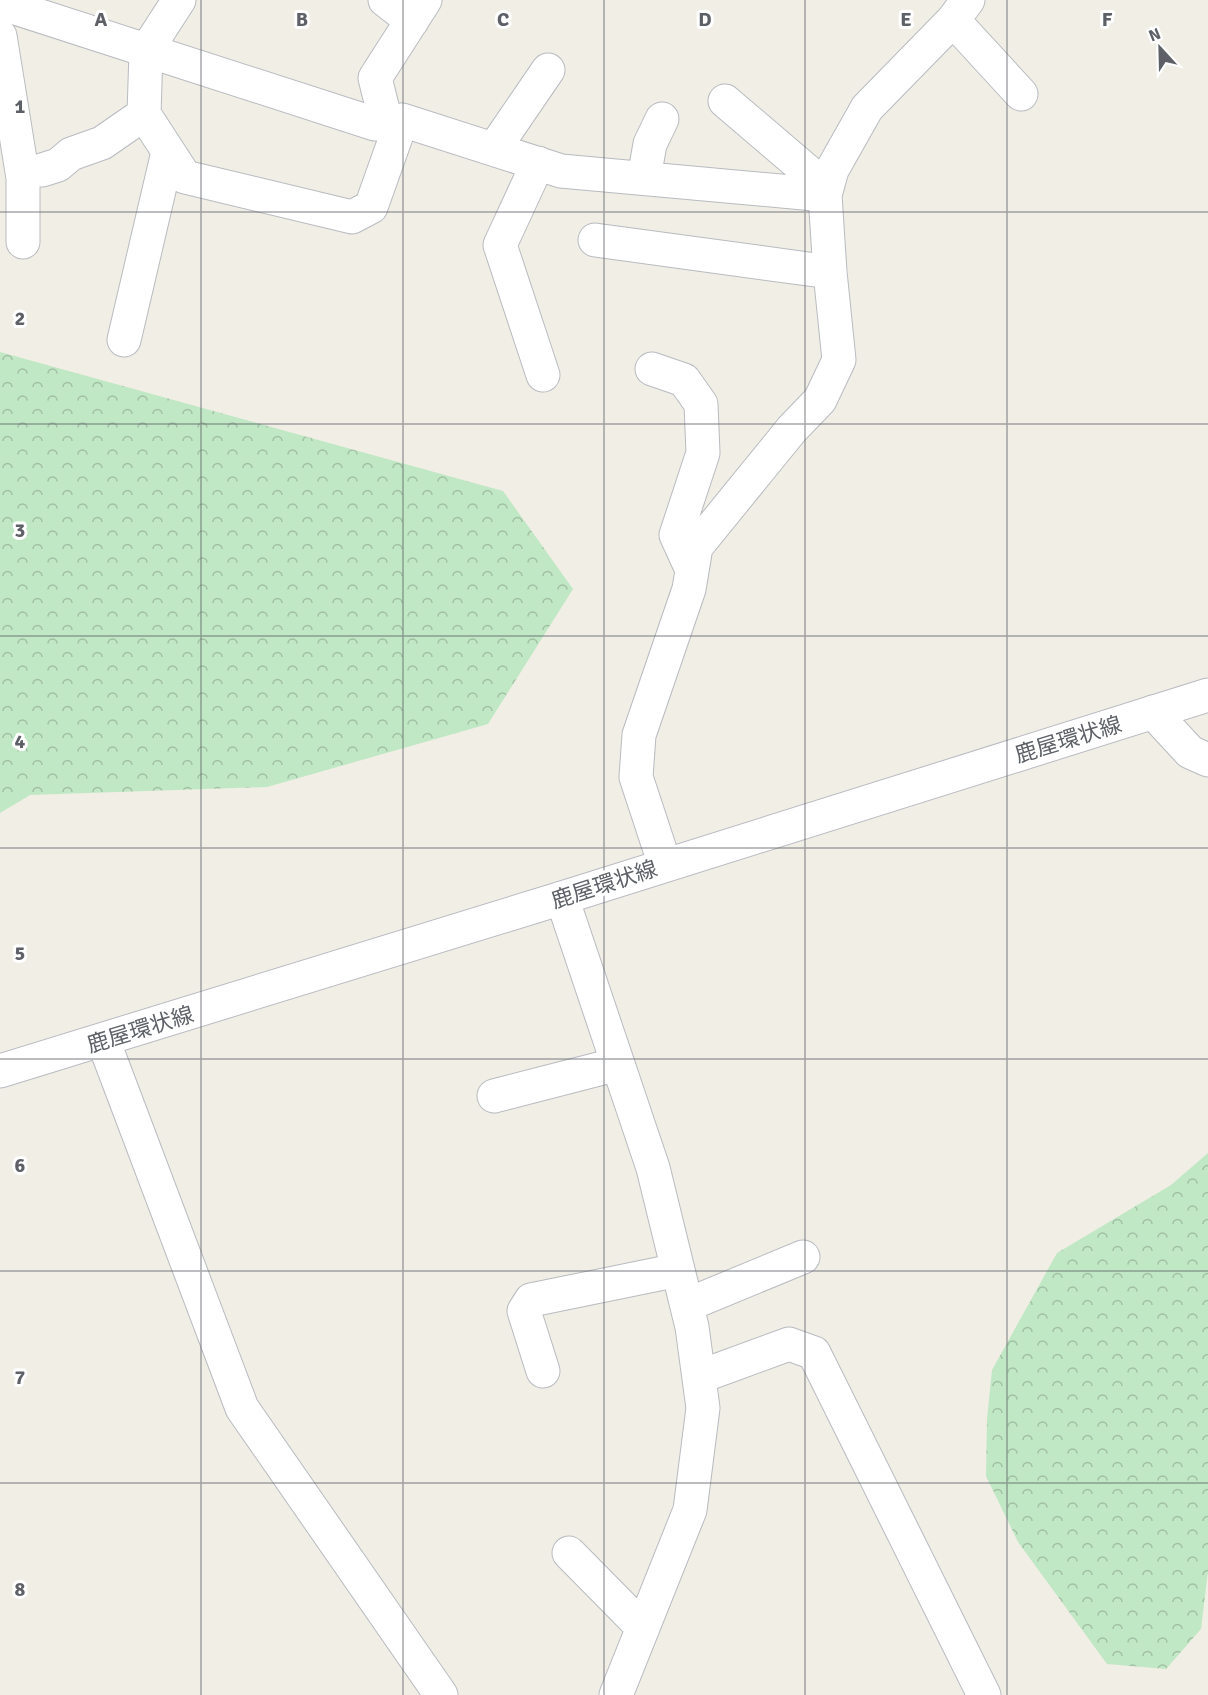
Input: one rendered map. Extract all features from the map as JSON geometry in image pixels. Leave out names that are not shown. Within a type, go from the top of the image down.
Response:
[{"type":"street","points":[[179,0],[146,51],[144,114],[184,177],[352,217],[370,207],[394,121],[375,78],[418,10],[385,0]]},
{"type":"street","points":[[0,3],[375,124],[394,121],[494,149],[561,171],[826,191]]},
{"type":"street","points":[[665,865],[636,777],[639,735],[689,589],[696,547],[792,429],[820,400],[839,360],[830,272],[826,191],[832,170],[867,108],[960,10],[1021,94]]},
{"type":"street","points":[[0,36],[23,178],[23,242]]},
{"type":"street","points":[[494,149],[548,70]]},
{"type":"street","points":[[726,101],[826,191]]},
{"type":"street","points":[[42,170],[58,165],[71,154],[102,144],[144,114]]},
{"type":"street","points":[[644,178],[650,144],[662,119]]},
{"type":"street","points":[[124,340],[168,152]]},
{"type":"street","points":[[538,163],[500,245],[543,375]]},
{"type":"street","points":[[595,240],[830,272]]},
{"type":"street","points":[[652,369],[684,380],[701,404],[703,453],[676,535],[692,570]]},
{"type":"street","name":"鹿屋環状線","points":[[0,1071],[562,898],[1208,695]]},
{"type":"street","points":[[1153,712],[1190,752],[1208,760]]},
{"type":"street","points":[[562,898],[653,1168],[687,1305],[704,1408],[690,1510],[616,1695]]},
{"type":"street","points":[[103,1040],[242,1408],[441,1695]]},
{"type":"street","points":[[494,1096],[618,1064]]},
{"type":"street","points":[[687,1305],[803,1257]]},
{"type":"street","points":[[543,1371],[524,1311],[531,1300],[678,1270]]},
{"type":"street","points":[[699,1377],[789,1344],[814,1353],[984,1695]]},
{"type":"street","points":[[569,1553],[643,1628]]},
{"type":"green space","points":[[0,352],[503,491],[573,589],[488,724],[267,787],[30,795],[0,813]]},
{"type":"green space","points":[[1208,1153],[1208,1571],[1201,1629],[1166,1669],[1107,1664],[1018,1542],[986,1476],[987,1419],[992,1370],[1057,1253],[1171,1185]]}]
